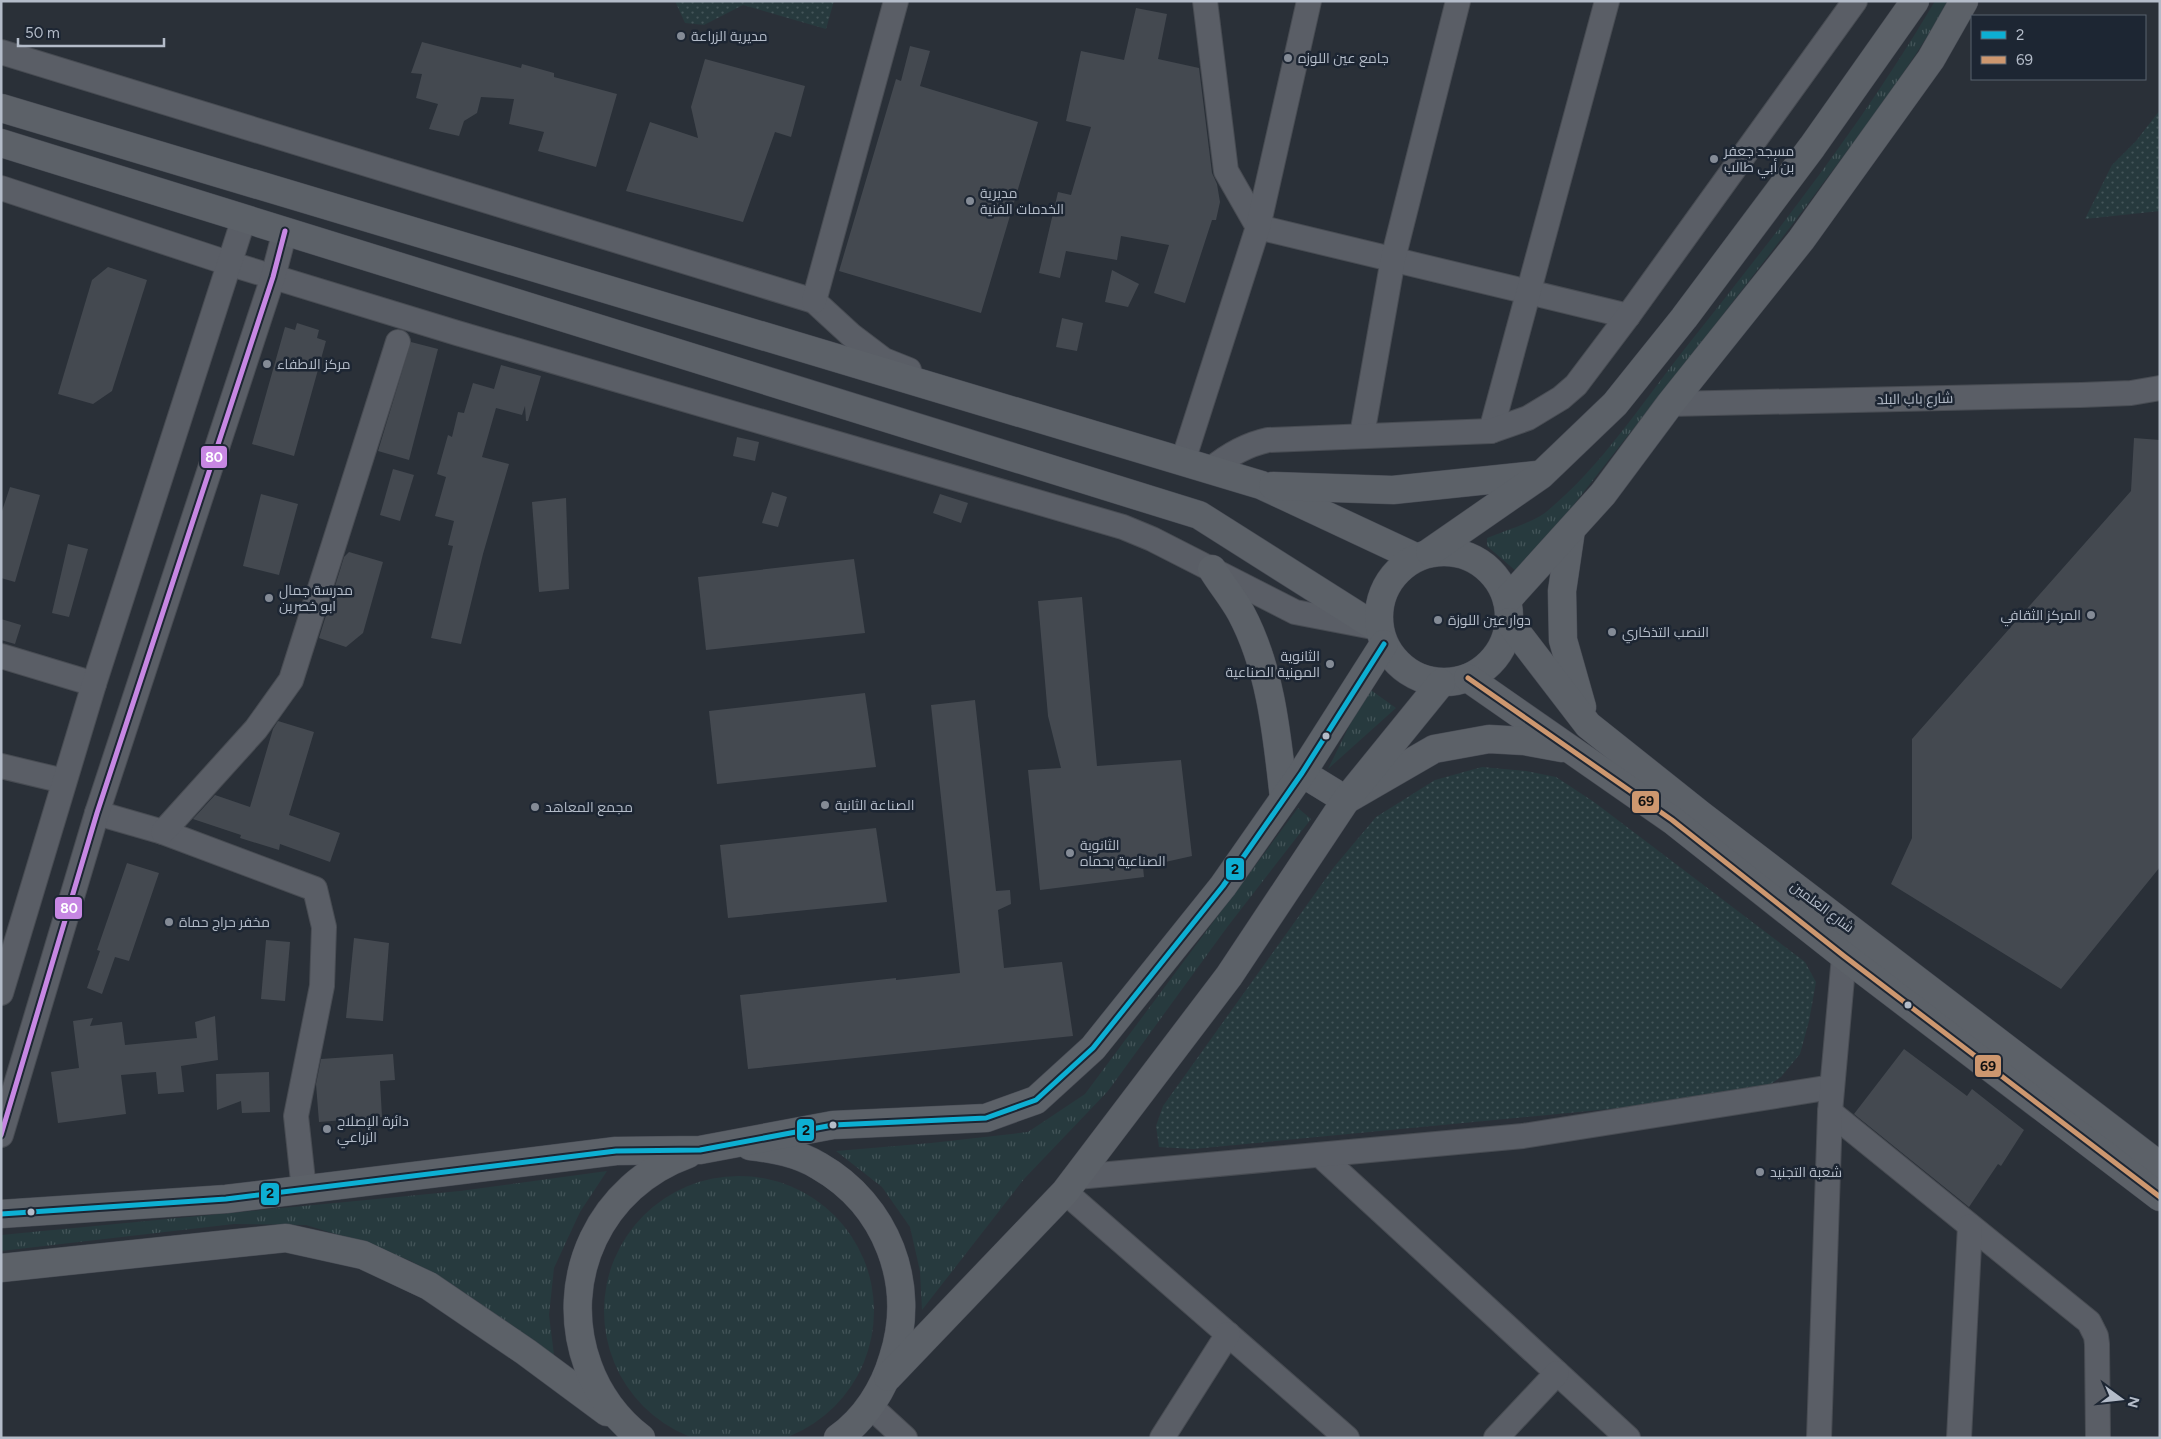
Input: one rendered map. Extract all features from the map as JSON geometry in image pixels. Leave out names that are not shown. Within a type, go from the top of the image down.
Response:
[{"type":"main road","points":[[1,108],[1262,485],[1422,555],[1450,551],[1469,556],[1486,566],[1499,582],[1508,611],[1505,640],[1496,656],[1484,669],[1468,678],[1454,682],[1423,679],[1407,671],[1393,659],[1381,636],[1379,607],[1385,587],[1398,570],[1422,555],[1541,475],[1615,404],[1684,318],[1806,154],[1915,1]]},
{"type":"main road","points":[[1508,611],[1571,530],[1603,494],[1670,404],[1801,240],[1931,59],[1964,1]]},
{"type":"main road","points":[[1,143],[1199,515],[1381,636]]},
{"type":"main road","points":[[1262,485],[1393,490],[1541,475]]},
{"type":"main road","points":[[1571,530],[1562,591],[1563,640],[1588,725]]},
{"type":"main road","points":[[1212,569],[1241,613],[1262,663],[1278,748],[1284,798]]},
{"type":"main road","name":"شارع العلمين","points":[[1508,611],[1588,725],[1701,815],[2160,1166]]},
{"type":"main road","points":[[636,1434],[609,1407],[593,1379],[582,1349],[577,1317],[580,1277],[586,1254],[600,1225],[619,1199],[643,1177],[663,1165],[700,1150],[833,1125],[986,1118],[1036,1100],[1093,1048],[1223,886],[1302,772],[1381,636]]},
{"type":"main road","name":"شارع العلمين","points":[[1468,678],[1672,820],[1844,956],[2160,1197]]},
{"type":"main road","points":[[844,1436],[870,1406],[888,1377],[1071,1184],[1229,976],[1346,800],[1440,682]]},
{"type":"main road","points":[[1346,800],[1434,749],[1489,739],[1524,741],[1574,751]]},
{"type":"main road","points":[[1302,772],[1346,800]]},
{"type":"main road","points":[[1,1214],[226,1199],[616,1151],[700,1150],[741,1145],[781,1150],[819,1165],[851,1189],[878,1220],[895,1257],[902,1297],[900,1338],[888,1377]]},
{"type":"main road","points":[[1,1268],[286,1238],[363,1255],[429,1286],[526,1352],[636,1434]]},
{"type":"street","points":[[814,301],[896,1]]},
{"type":"street","points":[[1205,1],[1226,171],[1258,227],[1628,316]]},
{"type":"street","points":[[1183,461],[1258,227],[1309,1]]},
{"type":"street","points":[[1362,435],[1393,260],[1458,1]]},
{"type":"street","points":[[1491,431],[1607,1]]},
{"type":"street","points":[[1210,470],[1231,454],[1255,443],[1280,439],[1491,431],[1528,418],[1561,398],[1576,385],[1628,316],[1855,1]]},
{"type":"street","points":[[1,52],[814,301],[851,335],[884,360],[989,404]]},
{"type":"street","points":[[1,188],[230,264],[457,333],[1123,527],[1152,539],[1296,612],[1381,636]]},
{"type":"street","points":[[1,993],[94,684],[244,218]]},
{"type":"street","points":[[1,1134],[97,813],[273,276],[286,231]]},
{"type":"street","points":[[163,832],[256,729],[291,680],[398,342]]},
{"type":"street","name":"شارع باب البلد","points":[[1670,404],[2082,395],[2131,393],[2160,388]]},
{"type":"street","points":[[1,656],[94,684]]},
{"type":"street","points":[[1,766],[64,781]]},
{"type":"street","points":[[97,813],[163,832],[315,890],[324,927],[322,986],[296,1116],[304,1190]]},
{"type":"street","points":[[1819,1438],[1830,1112],[1844,956]]},
{"type":"street","points":[[1071,1184],[1320,1155],[1523,1136],[1832,1087]]},
{"type":"street","points":[[1830,1112],[2083,1316],[2093,1328],[2097,1344],[2098,1438]]},
{"type":"street","points":[[1320,1155],[1628,1438]]},
{"type":"street","points":[[1071,1184],[1228,1334],[1347,1438]]},
{"type":"street","points":[[1959,1438],[1970,1226]]},
{"type":"street","points":[[1162,1438],[1228,1334]]},
{"type":"street","points":[[1496,1438],[1557,1373]]},
{"type":"street","points":[[870,1406],[905,1438]]},
{"type":"green space","points":[[675,1],[834,1],[826,29],[743,5],[704,25],[685,23]]},
{"type":"green space","points":[[1935,1],[1948,1],[1917,53],[1864,128],[1775,248],[1522,572],[1517,572],[1487,546],[1487,538],[1541,516],[1566,495],[1619,436],[1847,137]]},
{"type":"green space","points":[[2160,110],[2160,211],[2085,219],[2112,165],[2136,141]]},
{"type":"green space","points":[[1368,688],[1396,708],[1328,769]]},
{"type":"green space","points":[[1482,767],[1526,771],[1556,777],[1594,802],[1805,962],[1816,982],[1809,1021],[1800,1054],[1781,1077],[1754,1095],[1193,1149],[1159,1147],[1156,1126],[1163,1106],[1334,867],[1376,817],[1435,780]]},
{"type":"green space","points":[[1298,808],[1311,819],[1228,926],[1108,1091],[1024,1179],[922,1310],[920,1271],[910,1227],[882,1187],[836,1151],[1028,1132],[1085,1094]]},
{"type":"green space","points":[[607,1171],[580,1212],[554,1268],[549,1315],[555,1363],[477,1301],[411,1261],[355,1240],[306,1225],[234,1224],[1,1251],[1,1235],[460,1191]]},
{"type":"green space","points":[[739,1176],[765,1179],[791,1186],[825,1207],[843,1225],[858,1247],[868,1272],[873,1298],[873,1324],[868,1350],[864,1363],[851,1386],[825,1415],[803,1430],[778,1440],[700,1440],[675,1430],[653,1415],[635,1397],[614,1363],[607,1337],[604,1311],[607,1285],[614,1259],[635,1225],[653,1207],[687,1186],[713,1179]]},
{"type":"building","points":[[1136,8],[1167,14],[1158,59],[1199,68],[1212,173],[1217,184],[1220,202],[1216,220],[1212,220],[1185,303],[1154,293],[1169,245],[1121,236],[1117,260],[1066,251],[1060,278],[1039,273],[1058,192],[1071,195],[1091,127],[1066,121],[1081,51],[1124,60]]},
{"type":"building","points":[[422,42],[521,68],[522,64],[554,73],[554,77],[617,94],[596,167],[538,151],[544,132],[509,124],[514,99],[481,97],[477,113],[464,121],[459,136],[429,129],[438,104],[416,98],[422,74],[411,73]]},
{"type":"building","points":[[910,46],[930,51],[920,86],[1038,122],[981,313],[839,271],[896,79],[901,81]]},
{"type":"building","points":[[705,59],[805,86],[791,137],[775,132],[743,222],[626,191],[650,122],[698,138],[691,107]]},
{"type":"building","points":[[108,267],[147,280],[112,391],[93,404],[58,394],[92,280]]},
{"type":"building","points":[[1112,270],[1139,284],[1128,307],[1105,302]]},
{"type":"building","points":[[1062,318],[1083,323],[1077,351],[1056,347]]},
{"type":"building","points":[[297,323],[319,330],[317,338],[326,341],[294,456],[252,444],[285,327],[295,330]]},
{"type":"building","points":[[411,342],[438,349],[409,460],[378,451]]},
{"type":"building","points":[[501,365],[541,376],[528,421],[526,421],[525,406],[522,415],[496,408],[482,457],[509,464],[483,554],[461,644],[431,638],[453,546],[448,545],[454,521],[435,516],[446,477],[437,474],[448,435],[452,437],[458,412],[464,413],[473,383],[494,389]]},
{"type":"building","points":[[737,437],[759,442],[755,461],[733,456]]},
{"type":"building","name":"المركز الثقافي","points":[[2134,438],[2160,440],[2160,867],[2061,989],[1891,884],[1912,838],[1912,739],[2131,491]]},
{"type":"building","points":[[393,469],[414,475],[400,521],[380,515]]},
{"type":"building","points":[[10,487],[40,495],[15,582],[1,578],[1,514]]},
{"type":"building","points":[[772,492],[787,497],[778,527],[762,523]]},
{"type":"building","points":[[261,494],[298,504],[279,575],[243,566]]},
{"type":"building","points":[[940,494],[968,503],[961,523],[933,513]]},
{"type":"building","points":[[566,498],[569,589],[539,592],[532,502]]},
{"type":"building","points":[[68,544],[88,549],[69,617],[52,613]]},
{"type":"building","points":[[349,552],[383,562],[363,633],[346,647],[319,638],[344,557]]},
{"type":"building","points":[[854,559],[865,633],[706,650],[698,577]]},
{"type":"building","points":[[1082,597],[1097,766],[1181,760],[1192,856],[1143,867],[1144,877],[1040,890],[1028,770],[1061,768],[1048,716],[1038,601]]},
{"type":"building","points":[[1,619],[21,625],[15,644],[1,640]]},
{"type":"building","points":[[865,693],[876,767],[717,784],[709,711]]},
{"type":"building","points":[[975,700],[996,891],[1010,890],[1011,904],[998,910],[1004,968],[1062,962],[1073,1036],[748,1069],[740,995],[960,973],[931,705]]},
{"type":"building","points":[[278,721],[314,732],[289,815],[340,833],[330,862],[280,844],[279,850],[240,838],[241,835],[193,819],[215,795],[250,807],[273,729]]},
{"type":"building","points":[[876,828],[887,902],[728,918],[720,845]]},
{"type":"building","points":[[127,863],[159,873],[129,961],[115,957],[102,994],[87,988],[100,951],[97,950]]},
{"type":"building","points":[[354,938],[389,943],[383,1021],[346,1018]]},
{"type":"building","points":[[266,940],[290,942],[285,1001],[261,999]]},
{"type":"building","points":[[215,1016],[218,1060],[181,1066],[184,1092],[158,1094],[156,1072],[121,1075],[126,1114],[58,1123],[51,1072],[79,1068],[73,1021],[93,1018],[90,1026],[122,1022],[125,1045],[197,1038],[195,1022]]},
{"type":"building","points":[[1904,1049],[1967,1096],[1972,1089],[2024,1130],[2001,1166],[1998,1164],[1969,1207],[1854,1114]]},
{"type":"building","points":[[393,1054],[395,1080],[380,1081],[382,1117],[319,1122],[316,1084],[321,1059]]},
{"type":"building","points":[[269,1072],[270,1112],[242,1113],[241,1101],[217,1110],[216,1074]]},
{"type":"transit line","name":"80","points":[[1,1135],[97,813],[273,277],[285,231]]},
{"type":"transit line","name":"2","points":[[1,1214],[226,1199],[616,1151],[700,1150],[833,1125],[986,1118],[1036,1100],[1093,1048],[1223,886],[1302,773],[1384,644]]},
{"type":"transit line","name":"69","points":[[1468,678],[1672,820],[1844,956],[2160,1197]]},
{"type":"place","name":"مديرية الزراعة","points":[[681,36]]},
{"type":"place","name":"جامع عين اللوزه","points":[[1288,58]]},
{"type":"place","name":"مسجد جعفر بن أبي طالب","points":[[1714,159]]},
{"type":"place","name":"مديرية الخدمات الفنية","points":[[970,201]]},
{"type":"place","name":"مركز الاطفاء","points":[[267,364]]},
{"type":"place","name":"مدرسة جمال ابو خصرين","points":[[269,598]]},
{"type":"place","name":"المركز الثقافي","points":[[2091,615]]},
{"type":"place","name":"دوار عين اللوزة","points":[[1438,620]]},
{"type":"place","name":"النصب التذكاري","points":[[1612,632]]},
{"type":"place","name":"الثانوية المهنية الصناعية","points":[[1330,664]]},
{"type":"place","name":"الصناعة الثانية","points":[[825,805]]},
{"type":"place","name":"مجمع المعاهد","points":[[535,807]]},
{"type":"place","name":"الثانوية الصناعية بحماه","points":[[1070,853]]},
{"type":"place","name":"مخفر حراج حماة","points":[[169,922]]},
{"type":"place","name":"دائرة الإصلاح الزراعي","points":[[327,1129]]},
{"type":"place","name":"شعبة التجنيد","points":[[1760,1172]]}]
